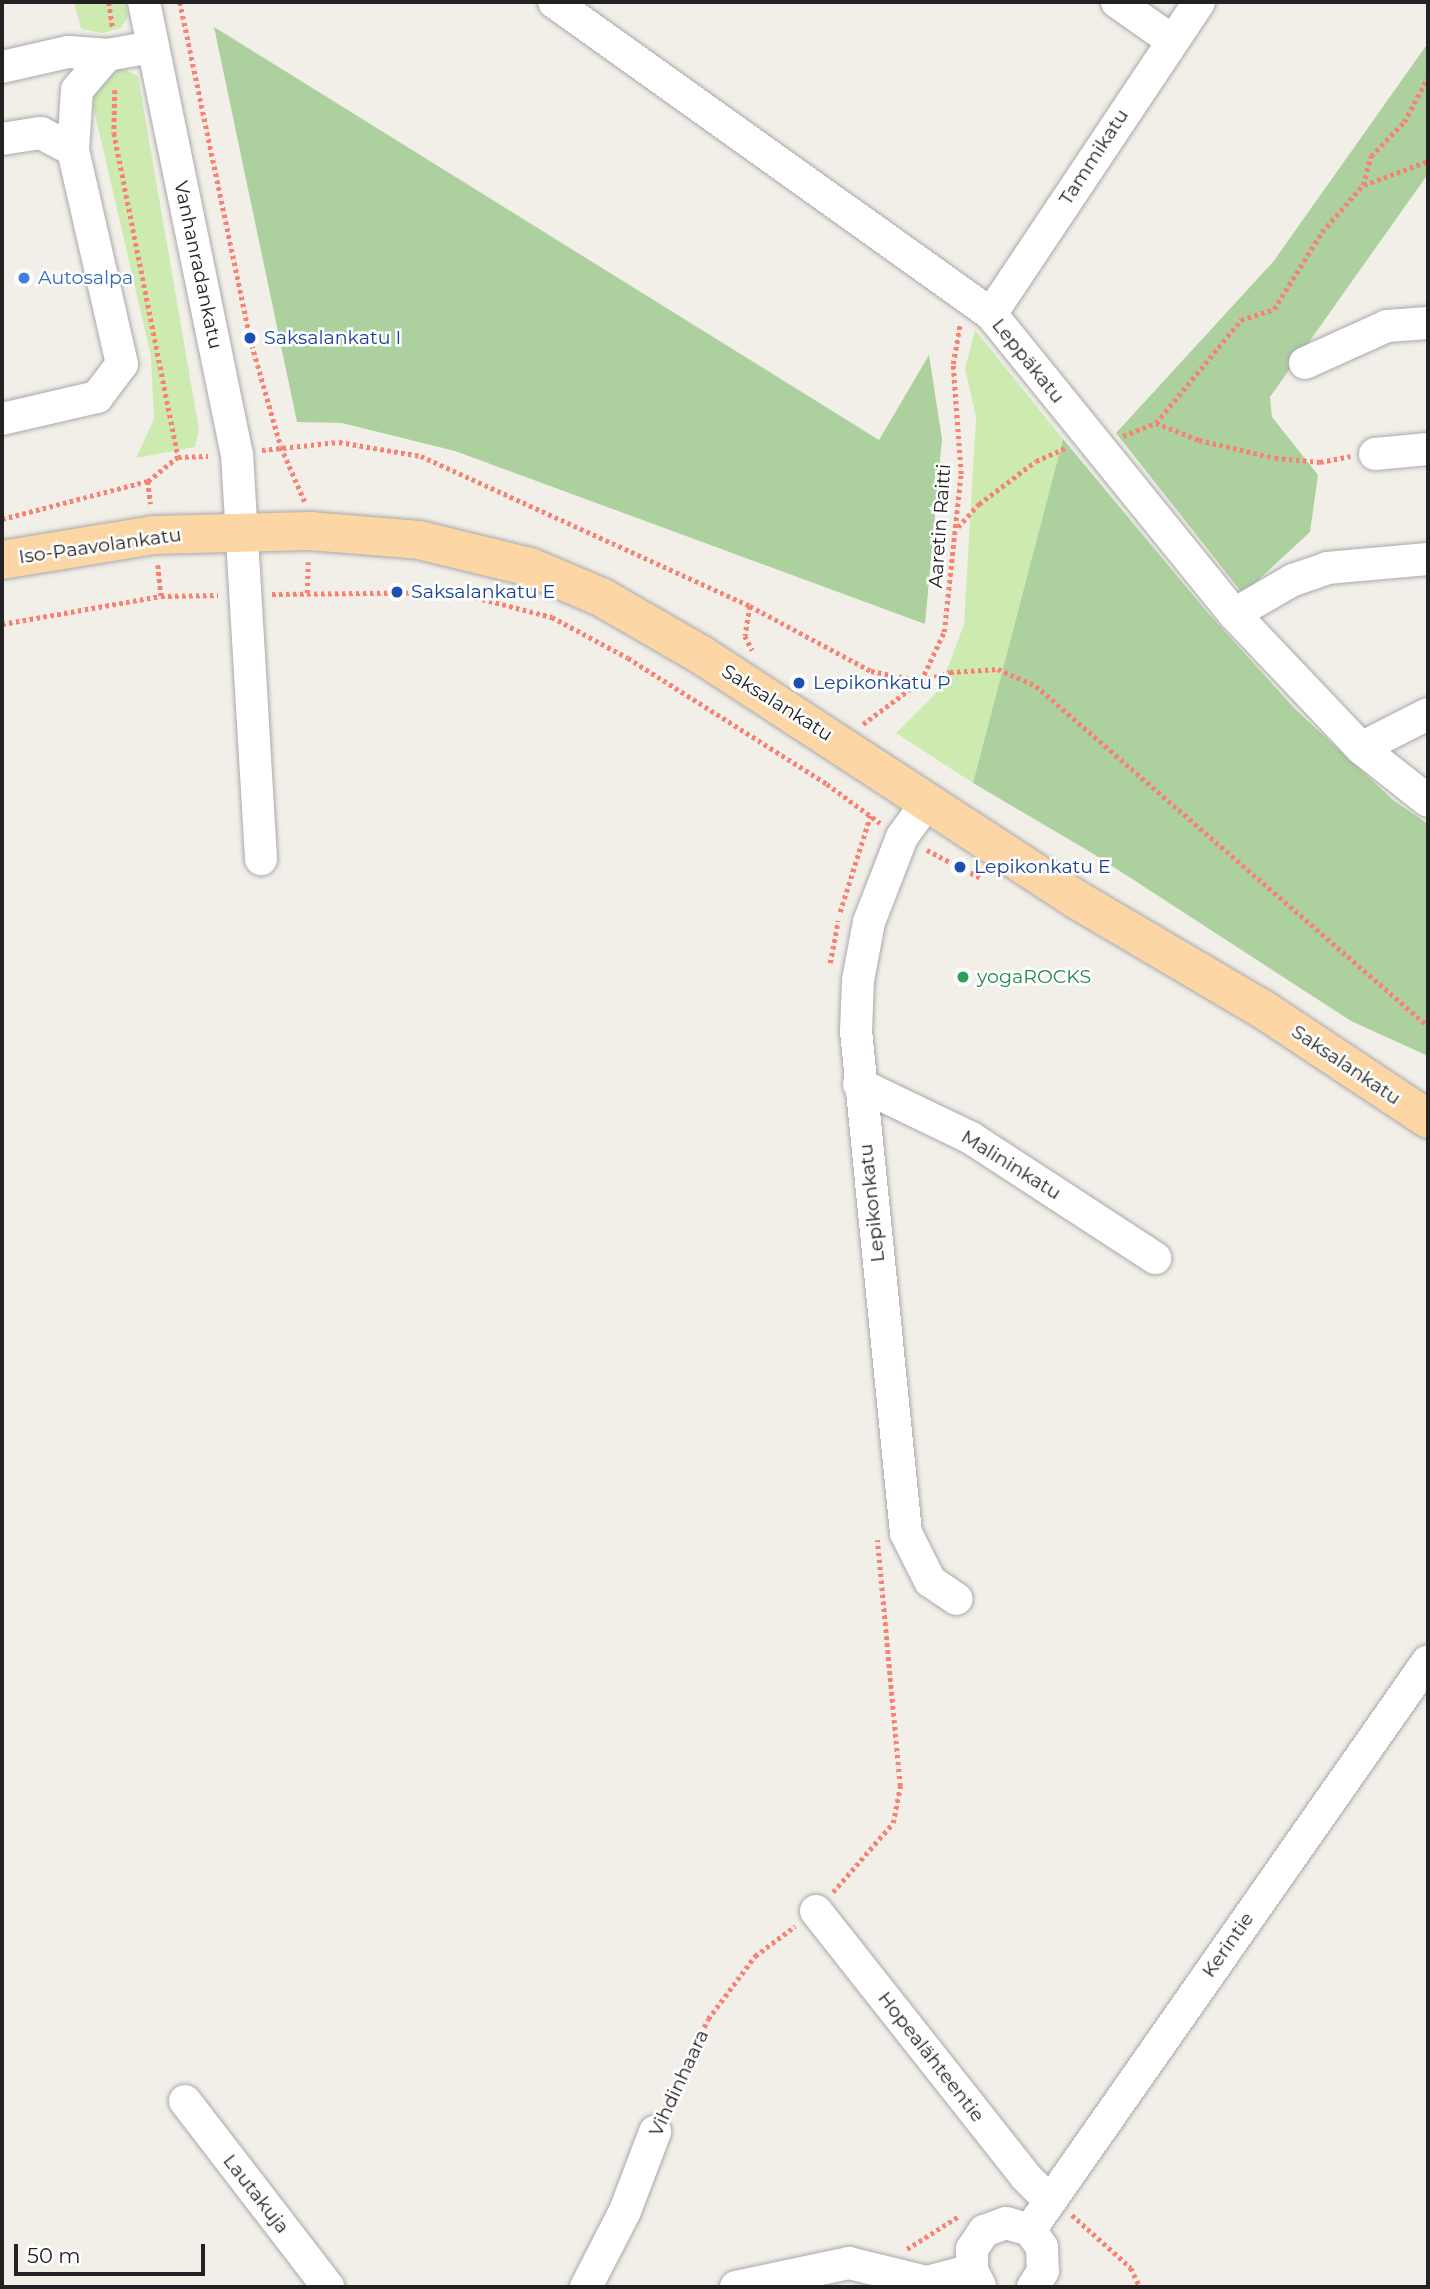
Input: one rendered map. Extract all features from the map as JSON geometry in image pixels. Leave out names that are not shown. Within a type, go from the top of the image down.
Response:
[{"type":"main road","name":"Saksalankatu","points":[[240,531],[310,531],[419,540],[530,568],[601,597],[703,656],[1079,901],[1264,1010],[1428,1119]]},
{"type":"main road","name":"Iso-Paavolankatu","points":[[2,560],[154,535],[240,531]]},
{"type":"main road","name":"Saksalankatu","points":[[1264,1010],[1428,1091]]},
{"type":"street","name":"Vanhanradankatu","points":[[144,2],[237,454],[261,859]]},
{"type":"street","name":"Leppäkatu","points":[[554,2],[983,307],[1234,614],[1361,748],[1428,801]]},
{"type":"street","points":[[1117,2],[1171,40]]},
{"type":"street","name":"Tammikatu","points":[[983,307],[1199,2]]},
{"type":"street","points":[[2,67],[68,52],[111,55],[152,47]]},
{"type":"street","points":[[2,419],[97,397],[122,364],[73,150],[77,90],[111,55]]},
{"type":"street","points":[[2,139],[41,132],[73,150]]},
{"type":"street","points":[[1305,363],[1387,326],[1428,323]]},
{"type":"street","points":[[1375,453],[1428,449]]},
{"type":"street","points":[[1234,614],[1293,580],[1327,568],[1428,559]]},
{"type":"street","points":[[1361,748],[1428,714]]},
{"type":"street","name":"Lepikonkatu","points":[[927,802],[902,837],[869,922],[858,980],[859,1084],[906,1533],[930,1581],[957,1599]]},
{"type":"street","name":"Malininkatu","points":[[859,1084],[971,1138],[1155,1258]]},
{"type":"street","name":"Kerintie","points":[[1030,2230],[1057,2205],[1428,1661]]},
{"type":"street","name":"Hopealähteentie","points":[[816,1911],[1026,2177],[1057,2205]]},
{"type":"street","name":"Lautakuja","points":[[185,2101],[328,2287]]},
{"type":"street","name":"Vihdinhaara","points":[[586,2287],[625,2211],[655,2132]]},
{"type":"street","points":[[736,2287],[849,2263],[927,2282],[976,2279],[972,2249],[984,2231],[1006,2223],[1030,2230],[1045,2258],[1043,2271],[1033,2287]]},
{"type":"path","points":[[108,2],[114,133],[178,457]]},
{"type":"path","points":[[180,2],[250,338],[281,447],[304,496],[310,531],[307,593]]},
{"type":"path","points":[[957,527],[979,504],[1036,461],[1156,423],[1241,320],[1274,309],[1322,232],[1363,186],[1371,156],[1404,122],[1428,77]]},
{"type":"path","points":[[1363,186],[1428,161]]},
{"type":"path","name":"Aaretin Raitti","points":[[862,725],[921,681],[944,632],[961,474],[953,364],[958,328],[983,307]]},
{"type":"path","points":[[1156,423],[1199,440],[1275,458],[1320,462],[1375,453]]},
{"type":"path","points":[[2,624],[161,596],[307,593],[455,592],[552,617],[663,680],[827,783],[902,837],[992,884]]},
{"type":"path","points":[[921,681],[950,672],[998,669],[1036,686],[1428,1026]]},
{"type":"path","name":"Vihdinhaara","points":[[655,2132],[708,2019],[755,1956],[816,1911]]},
{"type":"path","points":[[1057,2205],[1131,2268],[1140,2287]]},
{"type":"green space","points":[[74,2],[125,2],[128,16],[121,28],[102,33],[81,29]]},
{"type":"green space","points":[[214,27],[879,440],[929,355],[942,439],[925,624],[455,451],[342,423],[297,422]]},
{"type":"green space","points":[[1428,43],[1428,174],[1270,397],[1272,417],[1318,475],[1310,532],[1243,594],[1116,433],[1273,262]]},
{"type":"green space","points":[[121,68],[138,76],[199,430],[195,447],[136,458],[154,419],[151,356],[91,97],[105,75]]},
{"type":"green space","points":[[975,330],[1063,439],[973,783],[896,733],[940,689],[964,624],[976,417],[965,369]]},
{"type":"green space","points":[[1063,439],[1208,613],[1295,709],[1393,800],[1428,824],[1428,1056],[1351,1021],[1092,853],[973,783]]},
{"type":"place","name":"Autosalpa","points":[[24,278]]},
{"type":"place","name":"Saksalankatu I","points":[[250,338]]},
{"type":"place","name":"Saksalankatu E","points":[[397,592]]},
{"type":"place","name":"Lepikonkatu P","points":[[799,683]]},
{"type":"place","name":"Lepikonkatu E","points":[[960,867]]},
{"type":"place","name":"yogaROCKS","points":[[963,977]]}]
